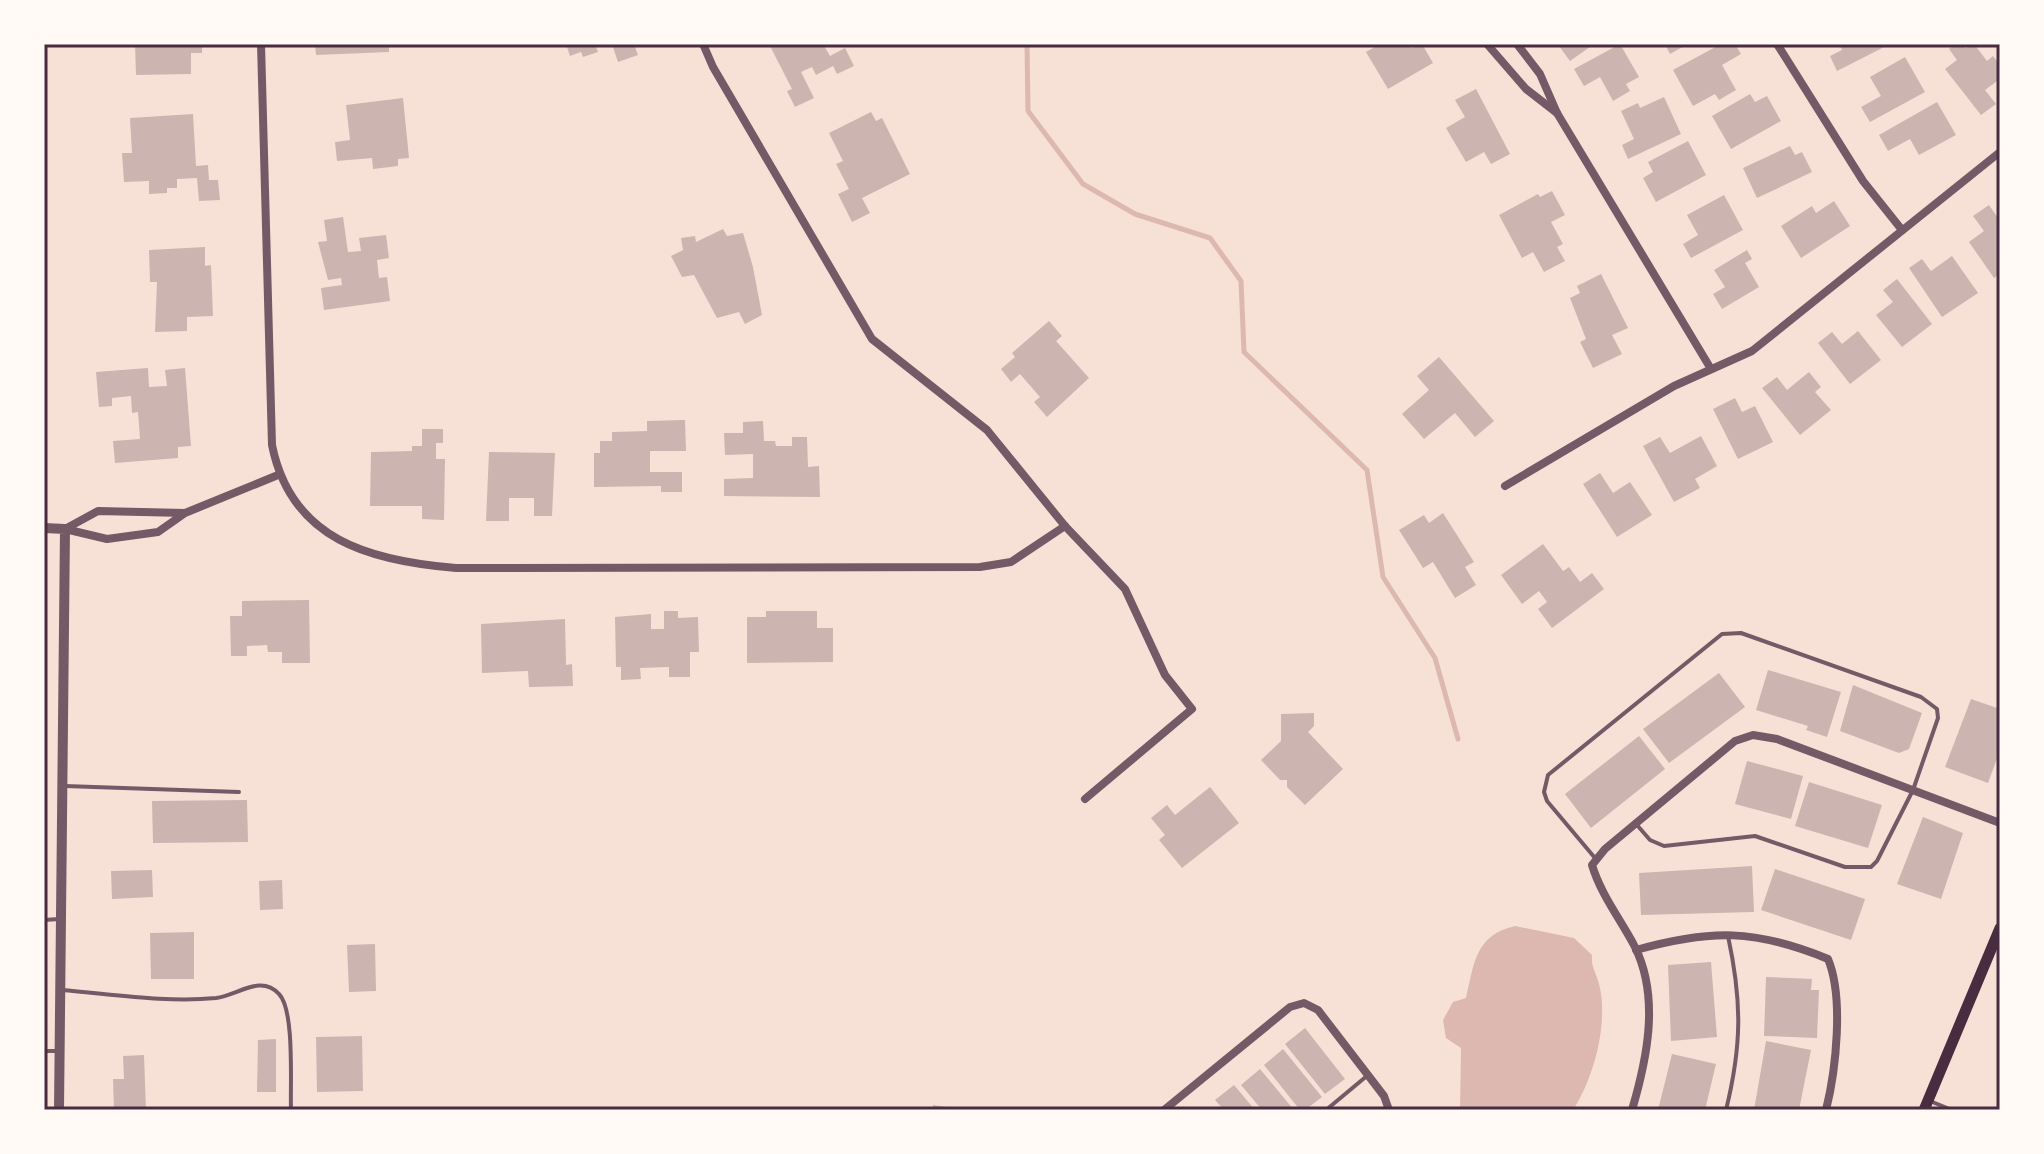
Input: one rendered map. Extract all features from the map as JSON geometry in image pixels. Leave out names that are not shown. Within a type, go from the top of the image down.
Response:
[{"type":"main road","points":[[1926,1105],[2000,928]]},
{"type":"street","points":[[261,44],[272,445],[278,475],[299,509],[326,531],[383,559],[456,568],[980,567],[1011,562],[1065,526]]},
{"type":"street","points":[[703,44],[713,67],[872,339],[987,430],[1065,526],[1125,589],[1165,675],[1192,709],[1085,799]]},
{"type":"street","points":[[1487,44],[1526,89],[1557,113]]},
{"type":"street","points":[[1517,44],[1540,74],[1557,113],[1711,369]]},
{"type":"street","points":[[1777,44],[1863,181],[1902,230]]},
{"type":"street","points":[[1505,486],[1674,386],[1752,351],[2000,152]]},
{"type":"street","points":[[44,528],[65,529],[107,539],[158,532],[185,513],[278,475]]},
{"type":"street","points":[[65,529],[98,511],[185,513]]},
{"type":"street","points":[[59,1110],[65,529]]},
{"type":"street","points":[[1632,1110],[1645,1066],[1649,1023],[1645,980],[1636,950],[1597,881],[1594,862],[1735,741],[1753,735],[1777,739],[2000,823]]},
{"type":"street","points":[[1636,950],[1689,935],[1746,934],[1828,959],[1835,975],[1835,1039],[1826,1110]]},
{"type":"street","points":[[1164,1110],[1290,1007],[1304,1003],[1318,1010],[1368,1075],[1389,1110]]},
{"type":"lane","points":[[1594,862],[1547,801],[1544,792],[1548,775],[1705,646],[1732,632],[1931,701],[1938,718],[1913,790],[1871,867],[1857,869],[1755,836],[1664,846],[1650,840],[1636,824]]},
{"type":"lane","points":[[63,786],[239,792]]},
{"type":"lane","points":[[44,920],[61,919]]},
{"type":"lane","points":[[1726,1110],[1737,1064],[1741,1013],[1727,934]]},
{"type":"lane","points":[[60,990],[197,999],[221,997],[261,984],[273,988],[282,996],[286,1019],[291,1110]]},
{"type":"lane","points":[[44,1051],[58,1051]]},
{"type":"lane","points":[[1326,1110],[1368,1075]]},
{"type":"lane","points":[[1926,1105],[1952,1110]]},
{"type":"shaded area","points":[[1515,926],[1574,938],[1592,955],[1602,999],[1601,1032],[1593,1066],[1573,1110],[1460,1110],[1461,1048],[1446,1038],[1443,1020],[1453,1002],[1466,998],[1474,963],[1484,944],[1502,930]]},
{"type":"building","points":[[135,44],[202,44],[202,53],[191,53],[191,74],[136,75]]},
{"type":"building","points":[[315,44],[389,44],[389,52],[316,55]]},
{"type":"building","points":[[566,44],[595,44],[598,52],[583,57],[581,52],[570,56]]},
{"type":"building","points":[[612,44],[634,44],[638,55],[618,62]]},
{"type":"building","points":[[769,44],[823,44],[830,56],[845,48],[854,66],[837,74],[833,66],[816,75],[812,67],[801,72],[814,98],[795,107],[787,91],[792,89]]},
{"type":"building","points":[[1380,44],[1410,44],[1412,48],[1422,44],[1433,63],[1388,89],[1366,52]]},
{"type":"building","points":[[1594,44],[1570,61],[1559,46]]},
{"type":"building","points":[[1620,44],[1639,77],[1626,84],[1630,91],[1613,101],[1600,77],[1584,86],[1574,69]]},
{"type":"building","points":[[1665,44],[1688,44],[1670,54]]},
{"type":"building","points":[[1721,44],[1735,44],[1741,54],[1722,65],[1736,90],[1719,100],[1715,94],[1693,106],[1673,70]]},
{"type":"building","points":[[1839,44],[1890,44],[1837,71],[1830,56],[1842,50]]},
{"type":"building","points":[[1956,44],[1966,48],[1974,44],[1987,61],[1993,56],[2000,65],[2000,79],[1985,90],[1996,104],[1981,115],[1945,69],[1957,60],[1949,49]]},
{"type":"building","points":[[1905,57],[1925,92],[1870,122],[1861,107],[1881,96],[1870,77]]},
{"type":"building","points":[[1476,89],[1510,154],[1491,164],[1484,152],[1466,162],[1446,128],[1465,117],[1455,100]]},
{"type":"building","points":[[1750,94],[1755,102],[1767,96],[1781,121],[1731,149],[1712,116]]},
{"type":"building","points":[[1664,97],[1681,134],[1628,159],[1622,145],[1634,139],[1621,111],[1638,103],[1640,108]]},
{"type":"building","points":[[403,98],[409,158],[398,159],[398,166],[373,169],[372,158],[337,161],[335,142],[350,140],[346,105]]},
{"type":"building","points":[[1937,102],[1956,135],[1919,155],[1910,139],[1888,151],[1879,135]]},
{"type":"building","points":[[871,112],[876,121],[882,118],[910,174],[862,198],[870,213],[852,222],[838,194],[849,189],[836,164],[843,161],[829,133]]},
{"type":"building","points":[[193,114],[196,166],[208,165],[209,180],[218,180],[220,200],[199,201],[197,178],[177,179],[177,188],[167,188],[167,193],[149,194],[149,181],[124,182],[122,153],[132,153],[130,118]]},
{"type":"building","points":[[1688,141],[1706,175],[1656,202],[1643,178],[1653,172],[1648,162]]},
{"type":"building","points":[[1790,146],[1795,155],[1802,152],[1812,172],[1757,198],[1743,168]]},
{"type":"building","points":[[1552,191],[1565,215],[1551,222],[1563,244],[1557,247],[1565,261],[1544,272],[1533,252],[1522,258],[1499,215],[1538,194],[1540,197]]},
{"type":"building","points":[[1724,195],[1743,230],[1691,258],[1683,244],[1698,235],[1687,215]]},
{"type":"building","points":[[1834,201],[1850,226],[1801,258],[1781,226],[1812,206],[1816,213]]},
{"type":"building","points":[[1989,205],[2000,221],[2000,274],[1994,278],[1969,242],[1984,231],[1973,216]]},
{"type":"building","points":[[343,217],[348,252],[361,251],[359,238],[386,235],[389,258],[377,260],[379,278],[387,277],[390,301],[324,310],[321,288],[342,285],[341,278],[328,280],[318,242],[327,241],[324,220]]},
{"type":"building","points":[[723,229],[727,236],[743,233],[753,267],[762,315],[745,324],[739,312],[717,318],[694,275],[682,277],[671,256],[683,250],[681,238],[695,236],[696,242]]},
{"type":"building","points":[[205,247],[205,266],[211,265],[213,316],[187,317],[187,331],[155,332],[157,282],[150,282],[149,250]]},
{"type":"building","points":[[1747,250],[1752,259],[1745,263],[1759,287],[1722,309],[1713,294],[1725,287],[1714,270]]},
{"type":"building","points":[[1952,256],[1978,293],[1942,317],[1909,268],[1922,259],[1931,271]]},
{"type":"building","points":[[1601,274],[1628,328],[1612,335],[1622,354],[1593,368],[1580,342],[1586,339],[1570,298],[1580,293],[1577,286]]},
{"type":"building","points":[[1897,279],[1932,324],[1902,347],[1876,315],[1893,302],[1883,290]]},
{"type":"building","points":[[1049,321],[1062,336],[1056,341],[1089,378],[1047,417],[1034,402],[1040,397],[1020,374],[1011,382],[1001,369],[1015,357],[1012,353]]},
{"type":"building","points":[[1858,331],[1881,360],[1850,384],[1818,343],[1832,332],[1842,344]]},
{"type":"building","points":[[1439,357],[1494,421],[1475,437],[1455,413],[1424,439],[1402,414],[1429,390],[1417,376]]},
{"type":"building","points":[[148,368],[149,387],[167,386],[165,370],[185,368],[191,446],[178,447],[178,458],[115,463],[113,441],[140,439],[138,412],[132,413],[131,396],[112,398],[112,406],[99,407],[96,372]]},
{"type":"building","points":[[1809,372],[1821,387],[1815,392],[1831,410],[1800,435],[1762,388],[1777,377],[1787,390]]},
{"type":"building","points":[[1735,398],[1742,412],[1755,406],[1773,442],[1738,459],[1713,409]]},
{"type":"building","points":[[685,420],[686,451],[650,451],[650,472],[682,472],[682,492],[661,492],[661,486],[594,487],[594,453],[600,453],[600,441],[612,441],[612,432],[647,431],[647,421]]},
{"type":"building","points":[[763,421],[764,441],[775,441],[776,446],[792,446],[792,437],[807,437],[808,467],[819,466],[820,497],[724,496],[724,479],[753,478],[753,454],[725,455],[724,433],[743,433],[743,422]]},
{"type":"building","points":[[422,429],[443,429],[443,443],[436,443],[436,459],[445,459],[444,520],[422,519],[422,506],[370,506],[371,452],[412,451],[412,446],[422,446]]},
{"type":"building","points":[[1701,436],[1717,466],[1695,479],[1700,488],[1674,502],[1643,446],[1660,437],[1670,453]]},
{"type":"building","points":[[489,452],[555,453],[552,516],[534,516],[534,498],[509,498],[509,521],[486,521]]},
{"type":"building","points":[[1600,473],[1613,493],[1630,482],[1652,515],[1617,537],[1583,484]]},
{"type":"building","points":[[1443,513],[1474,562],[1465,567],[1476,585],[1455,598],[1433,562],[1423,568],[1399,530],[1424,515],[1429,523]]},
{"type":"building","points":[[1543,544],[1563,571],[1569,567],[1580,582],[1592,573],[1604,589],[1552,628],[1538,609],[1547,602],[1539,591],[1522,604],[1501,575]]},
{"type":"building","points":[[309,600],[310,663],[282,663],[282,652],[268,652],[267,645],[247,646],[247,656],[231,656],[230,616],[242,616],[242,601]]},
{"type":"building","points":[[664,611],[678,611],[678,618],[698,617],[699,652],[690,652],[690,677],[669,677],[669,667],[640,668],[641,679],[621,680],[621,667],[616,667],[615,617],[651,614],[651,629],[664,629]]},
{"type":"building","points":[[766,611],[817,611],[817,628],[833,628],[833,662],[747,663],[747,617],[766,617]]},
{"type":"building","points":[[565,619],[566,665],[572,664],[573,686],[529,687],[528,671],[482,673],[481,624]]},
{"type":"building","points":[[1768,670],[1841,692],[1827,737],[1806,730],[1808,726],[1756,710]]},
{"type":"building","points":[[1719,673],[1745,707],[1669,763],[1643,729]]},
{"type":"building","points":[[1853,685],[1922,713],[1909,749],[1899,753],[1840,731]]},
{"type":"building","points":[[1971,699],[2000,709],[2000,750],[1988,783],[1945,767]]},
{"type":"building","points":[[1314,713],[1314,726],[1308,732],[1343,769],[1305,805],[1287,787],[1287,780],[1280,780],[1261,760],[1281,741],[1281,714]]},
{"type":"building","points":[[1639,736],[1665,769],[1591,828],[1565,794]]},
{"type":"building","points":[[1747,761],[1803,776],[1791,819],[1735,804]]},
{"type":"building","points":[[1809,782],[1882,805],[1868,848],[1795,826]]},
{"type":"building","points":[[1210,787],[1239,823],[1182,868],[1159,840],[1165,835],[1151,818],[1167,805],[1175,815]]},
{"type":"building","points":[[247,800],[248,842],[153,843],[152,801]]},
{"type":"building","points":[[1923,817],[1963,833],[1941,899],[1897,884]]},
{"type":"building","points":[[1752,866],[1754,912],[1641,915],[1639,873]]},
{"type":"building","points":[[1775,869],[1865,899],[1851,940],[1761,910]]},
{"type":"building","points":[[152,870],[153,897],[112,899],[111,871]]},
{"type":"building","points":[[282,880],[283,909],[260,910],[259,881]]},
{"type":"building","points":[[194,932],[194,979],[151,979],[150,933]]},
{"type":"building","points":[[375,944],[376,991],[349,992],[347,945]]},
{"type":"building","points":[[1711,962],[1717,1037],[1671,1041],[1668,965]]},
{"type":"building","points":[[1766,977],[1812,979],[1811,990],[1819,990],[1817,1038],[1764,1036]]},
{"type":"building","points":[[1305,1028],[1345,1079],[1325,1094],[1285,1044]]},
{"type":"building","points":[[362,1036],[363,1091],[317,1092],[316,1037]]},
{"type":"building","points":[[276,1039],[276,1092],[257,1092],[258,1040]]},
{"type":"building","points":[[1766,1041],[1811,1050],[1799,1110],[1754,1110]]},
{"type":"building","points":[[1283,1049],[1322,1097],[1305,1110],[1300,1110],[1264,1065]]},
{"type":"building","points":[[1672,1054],[1716,1064],[1705,1110],[1658,1110]]},
{"type":"building","points":[[144,1055],[146,1110],[114,1110],[113,1079],[124,1079],[123,1056]]},
{"type":"building","points":[[1260,1069],[1294,1110],[1262,1110],[1241,1085]]},
{"type":"building","points":[[1234,1085],[1255,1110],[1224,1110],[1215,1100]]},
{"type":"building","points":[[933,1105],[954,1108],[954,1110],[933,1110]]},
{"type":"waterway","points":[[1027,44],[1028,111],[1083,184],[1135,214],[1210,238],[1241,281],[1244,352],[1367,470],[1383,577],[1435,658],[1458,739]]}]
